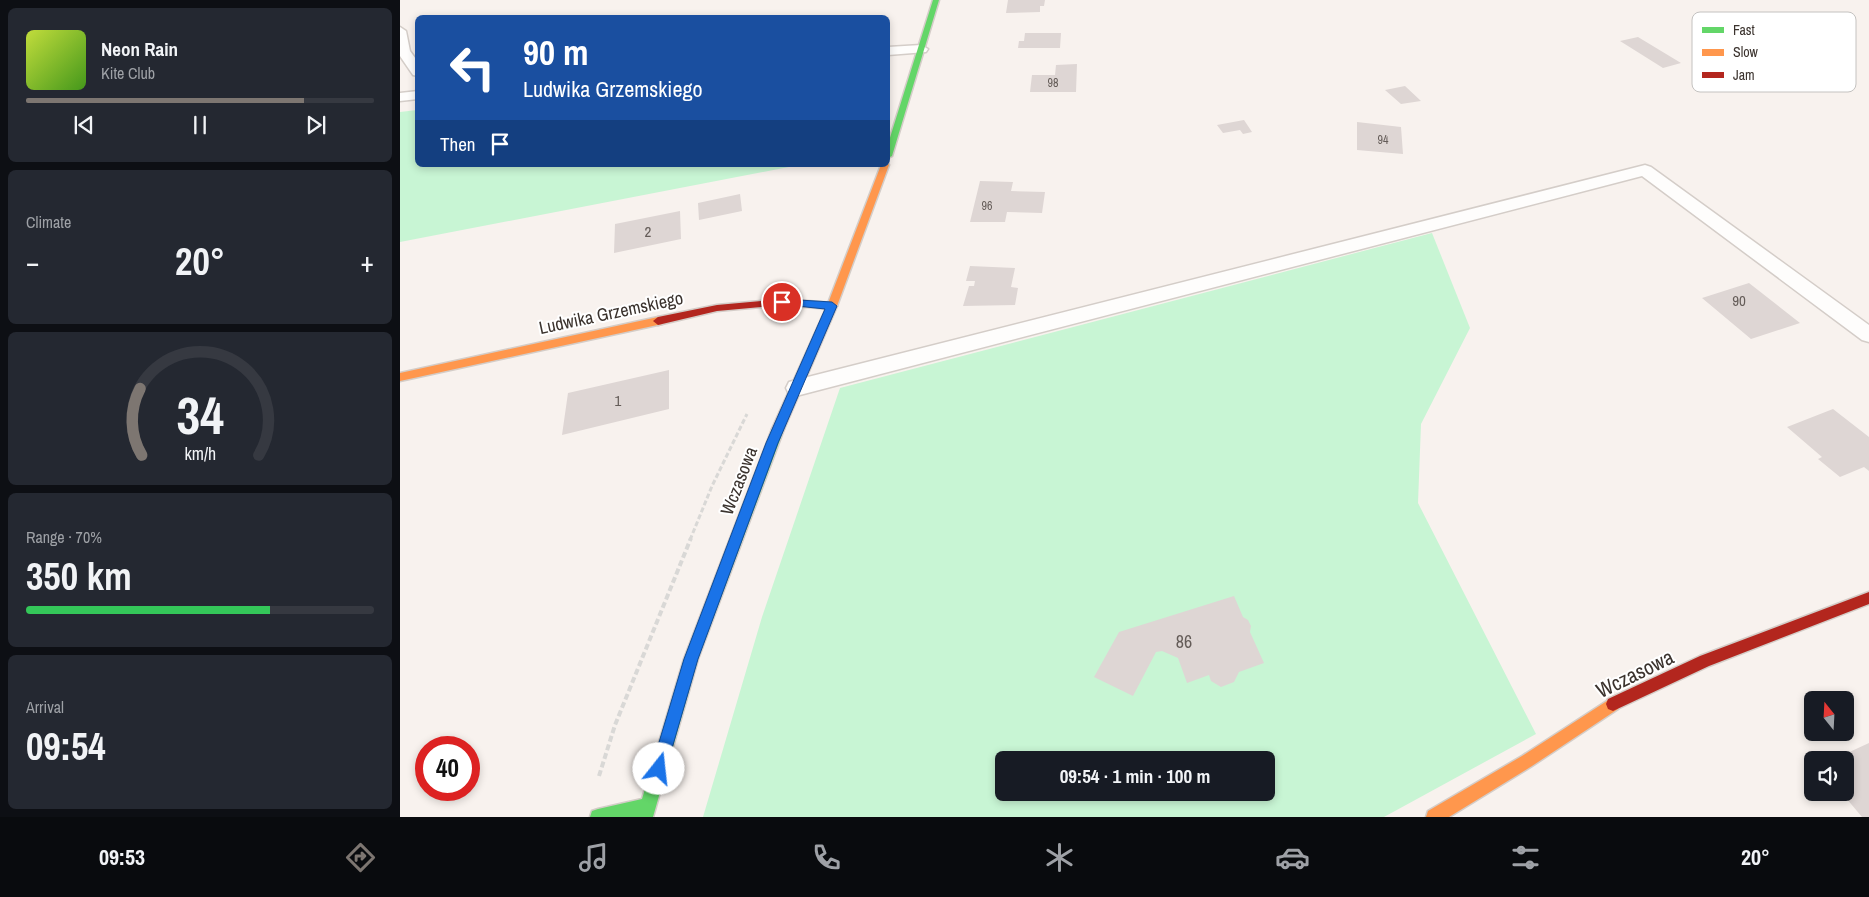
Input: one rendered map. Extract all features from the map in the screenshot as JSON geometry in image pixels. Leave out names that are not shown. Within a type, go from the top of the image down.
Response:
[{"type":"street","points":[[890,150],[936,0]]},
{"type":"street","name":"Wczasowa","points":[[646,811],[691,659],[772,443],[832,306],[884,167]]},
{"type":"street","name":"Ludwika Grzemskiego","points":[[400,377],[717,308],[782,302],[832,306]]},
{"type":"street","name":"Wczasowa","points":[[1434,817],[1527,760],[1617,701],[1705,662],[1869,598]]},
{"type":"street","points":[[598,817],[646,811]]},
{"type":"lane","points":[[400,31],[403,51],[415,68]]},
{"type":"lane","points":[[890,51],[921,49]]},
{"type":"lane","points":[[400,97],[415,95]]},
{"type":"lane","points":[[796,388],[1645,170],[1869,335]]},
{"type":"path","points":[[598,780],[615,725],[712,486],[750,408]]},
{"type":"green space","points":[[415,110],[415,167],[789,167],[400,242],[400,112]]},
{"type":"green space","points":[[1432,233],[1470,328],[1421,424],[1418,503],[1536,734],[1384,817],[703,817],[762,617],[840,388]]},
{"type":"building","points":[[1008,0],[1045,0],[1044,6],[1040,6],[1040,12],[1006,13]]},
{"type":"building","points":[[1025,33],[1061,33],[1060,48],[1018,48],[1019,41],[1024,41]]},
{"type":"building","points":[[1638,37],[1681,63],[1663,68],[1620,41]]},
{"type":"building","points":[[1077,64],[1076,92],[1030,92],[1032,75],[1055,75],[1056,65]]},
{"type":"building","points":[[1405,86],[1421,101],[1401,104],[1385,90]]},
{"type":"building","points":[[1244,120],[1252,132],[1243,134],[1240,130],[1223,133],[1217,125]]},
{"type":"building","points":[[1357,122],[1401,127],[1403,154],[1357,150]]},
{"type":"building","points":[[980,181],[1013,182],[1011,191],[1045,192],[1042,213],[1007,212],[1005,222],[970,222]]},
{"type":"building","points":[[740,194],[742,211],[699,220],[698,203]]},
{"type":"building","points":[[680,211],[681,239],[614,253],[615,224]]},
{"type":"building","points":[[970,266],[1015,268],[1011,287],[1018,288],[1015,305],[963,306],[969,286],[974,286],[975,281],[966,281]]},
{"type":"building","points":[[1749,283],[1800,323],[1751,339],[1702,298]]},
{"type":"building","points":[[669,370],[669,409],[562,435],[568,393]]},
{"type":"building","points":[[1833,409],[1869,437],[1869,471],[1864,467],[1840,477],[1818,459],[1822,457],[1787,427]]},
{"type":"building","points":[[1234,596],[1243,617],[1248,620],[1251,626],[1250,632],[1264,663],[1239,672],[1234,682],[1221,687],[1211,681],[1209,675],[1187,683],[1178,658],[1162,651],[1156,652],[1133,696],[1094,677],[1119,632]]},
{"type":"building","points":[[1869,743],[1869,817],[1862,817],[1849,801],[1854,801],[1854,751],[1852,751]]},
{"type":"traffic: fast","points":[[890,150],[936,0]]},
{"type":"traffic: fast","points":[[645,817],[691,659],[778,429]]},
{"type":"traffic: fast","points":[[598,817],[648,806]]},
{"type":"traffic: slow","points":[[778,429],[832,306],[884,167]]},
{"type":"traffic: slow","points":[[400,377],[658,321]]},
{"type":"traffic: slow","points":[[1434,817],[1527,761],[1613,704]]},
{"type":"traffic: jam","points":[[658,321],[717,308],[782,302],[832,306]]},
{"type":"traffic: jam","points":[[1613,704],[1705,661],[1869,598]]},
{"type":"route","points":[[659,769],[691,659],[772,443],[832,306],[782,302]]}]
